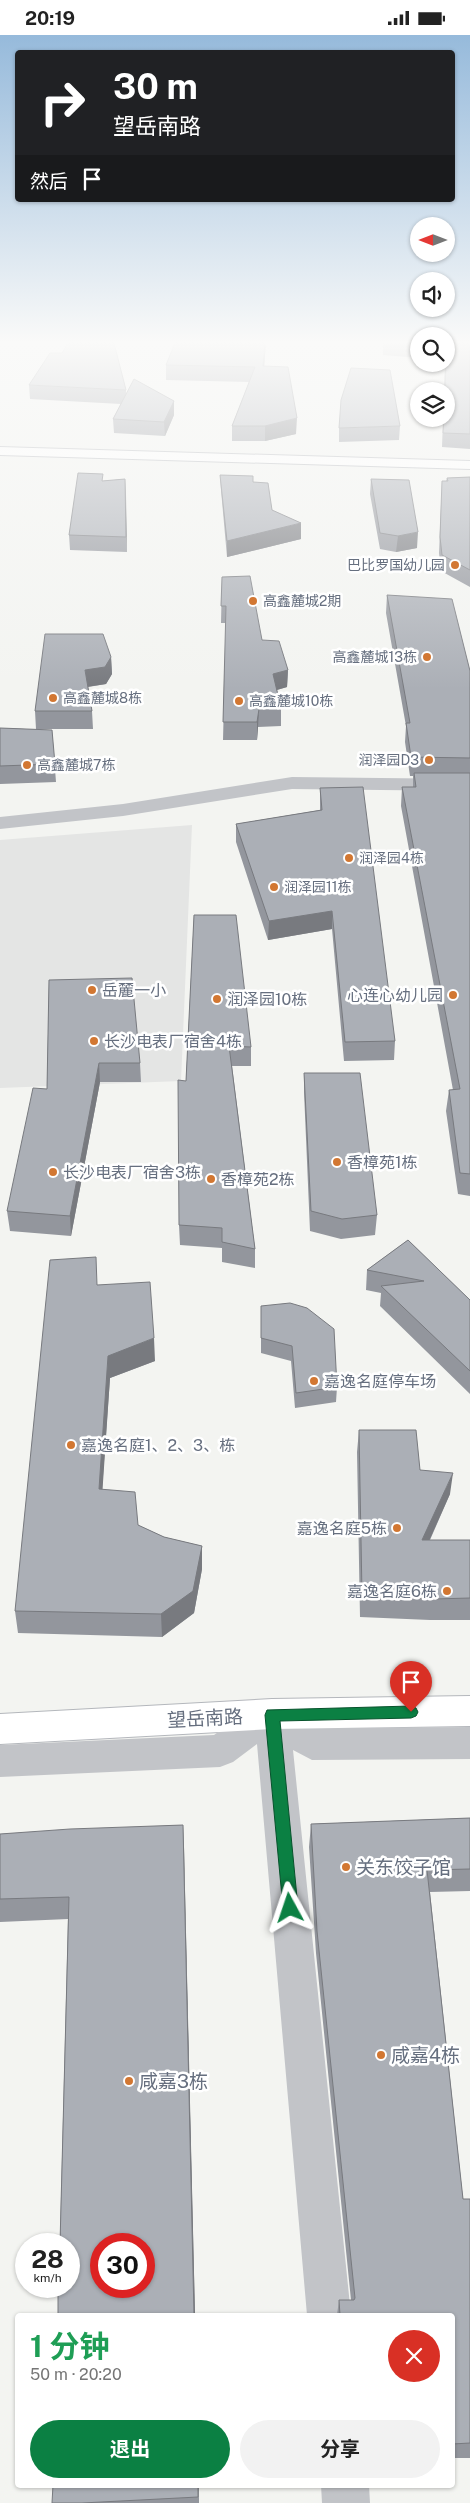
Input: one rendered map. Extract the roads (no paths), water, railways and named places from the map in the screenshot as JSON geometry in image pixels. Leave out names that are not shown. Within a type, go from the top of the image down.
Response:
[{"type":"street","points":[[241,458],[470,465]]},
{"type":"street","points":[[0,461],[470,473]]},
{"type":"street","points":[[0,823],[123,810],[292,783],[470,785]]},
{"type":"street","name":"望岳南路","points":[[0,1729],[272,1715],[470,1711]]},
{"type":"street","points":[[272,1715],[312,1744],[470,1743]]},
{"type":"street","points":[[0,1761],[220,1751],[272,1715]]},
{"type":"street","points":[[272,1715],[329,2313]]},
{"type":"street","points":[[345,2488],[346,2503]]},
{"type":"place","name":"巴比罗国幼儿园","points":[[455,565]]},
{"type":"place","name":"高鑫麓城2期","points":[[253,601]]},
{"type":"place","name":"高鑫麓城13栋","points":[[427,657]]},
{"type":"place","name":"高鑫麓城8栋","points":[[53,698]]},
{"type":"place","name":"高鑫麓城10栋","points":[[239,701]]},
{"type":"place","name":"润泽园D3","points":[[429,760]]},
{"type":"place","name":"高鑫麓城7栋","points":[[27,765]]},
{"type":"place","name":"润泽园4栋","points":[[349,858]]},
{"type":"place","name":"润泽园11栋","points":[[274,887]]},
{"type":"place","name":"岳麓一小","points":[[92,990]]},
{"type":"place","name":"心连心幼儿园","points":[[453,995]]},
{"type":"place","name":"润泽园10栋","points":[[217,999]]},
{"type":"place","name":"长沙电表厂宿舍4栋","points":[[94,1041]]},
{"type":"place","name":"香樟苑1栋","points":[[337,1162]]},
{"type":"place","name":"长沙电表厂宿舍3栋","points":[[53,1172]]},
{"type":"place","name":"香樟苑2栋","points":[[211,1179]]},
{"type":"place","name":"嘉逸名庭停车场","points":[[314,1381]]},
{"type":"place","name":"嘉逸名庭1、2、3、栋","points":[[71,1445]]},
{"type":"place","name":"嘉逸名庭5栋","points":[[397,1528]]},
{"type":"place","name":"嘉逸名庭6栋","points":[[447,1591]]},
{"type":"place","name":"关东饺子馆","points":[[346,1867]]},
{"type":"place","name":"咸嘉4栋","points":[[381,2055]]},
{"type":"place","name":"咸嘉3栋","points":[[129,2081]]}]
